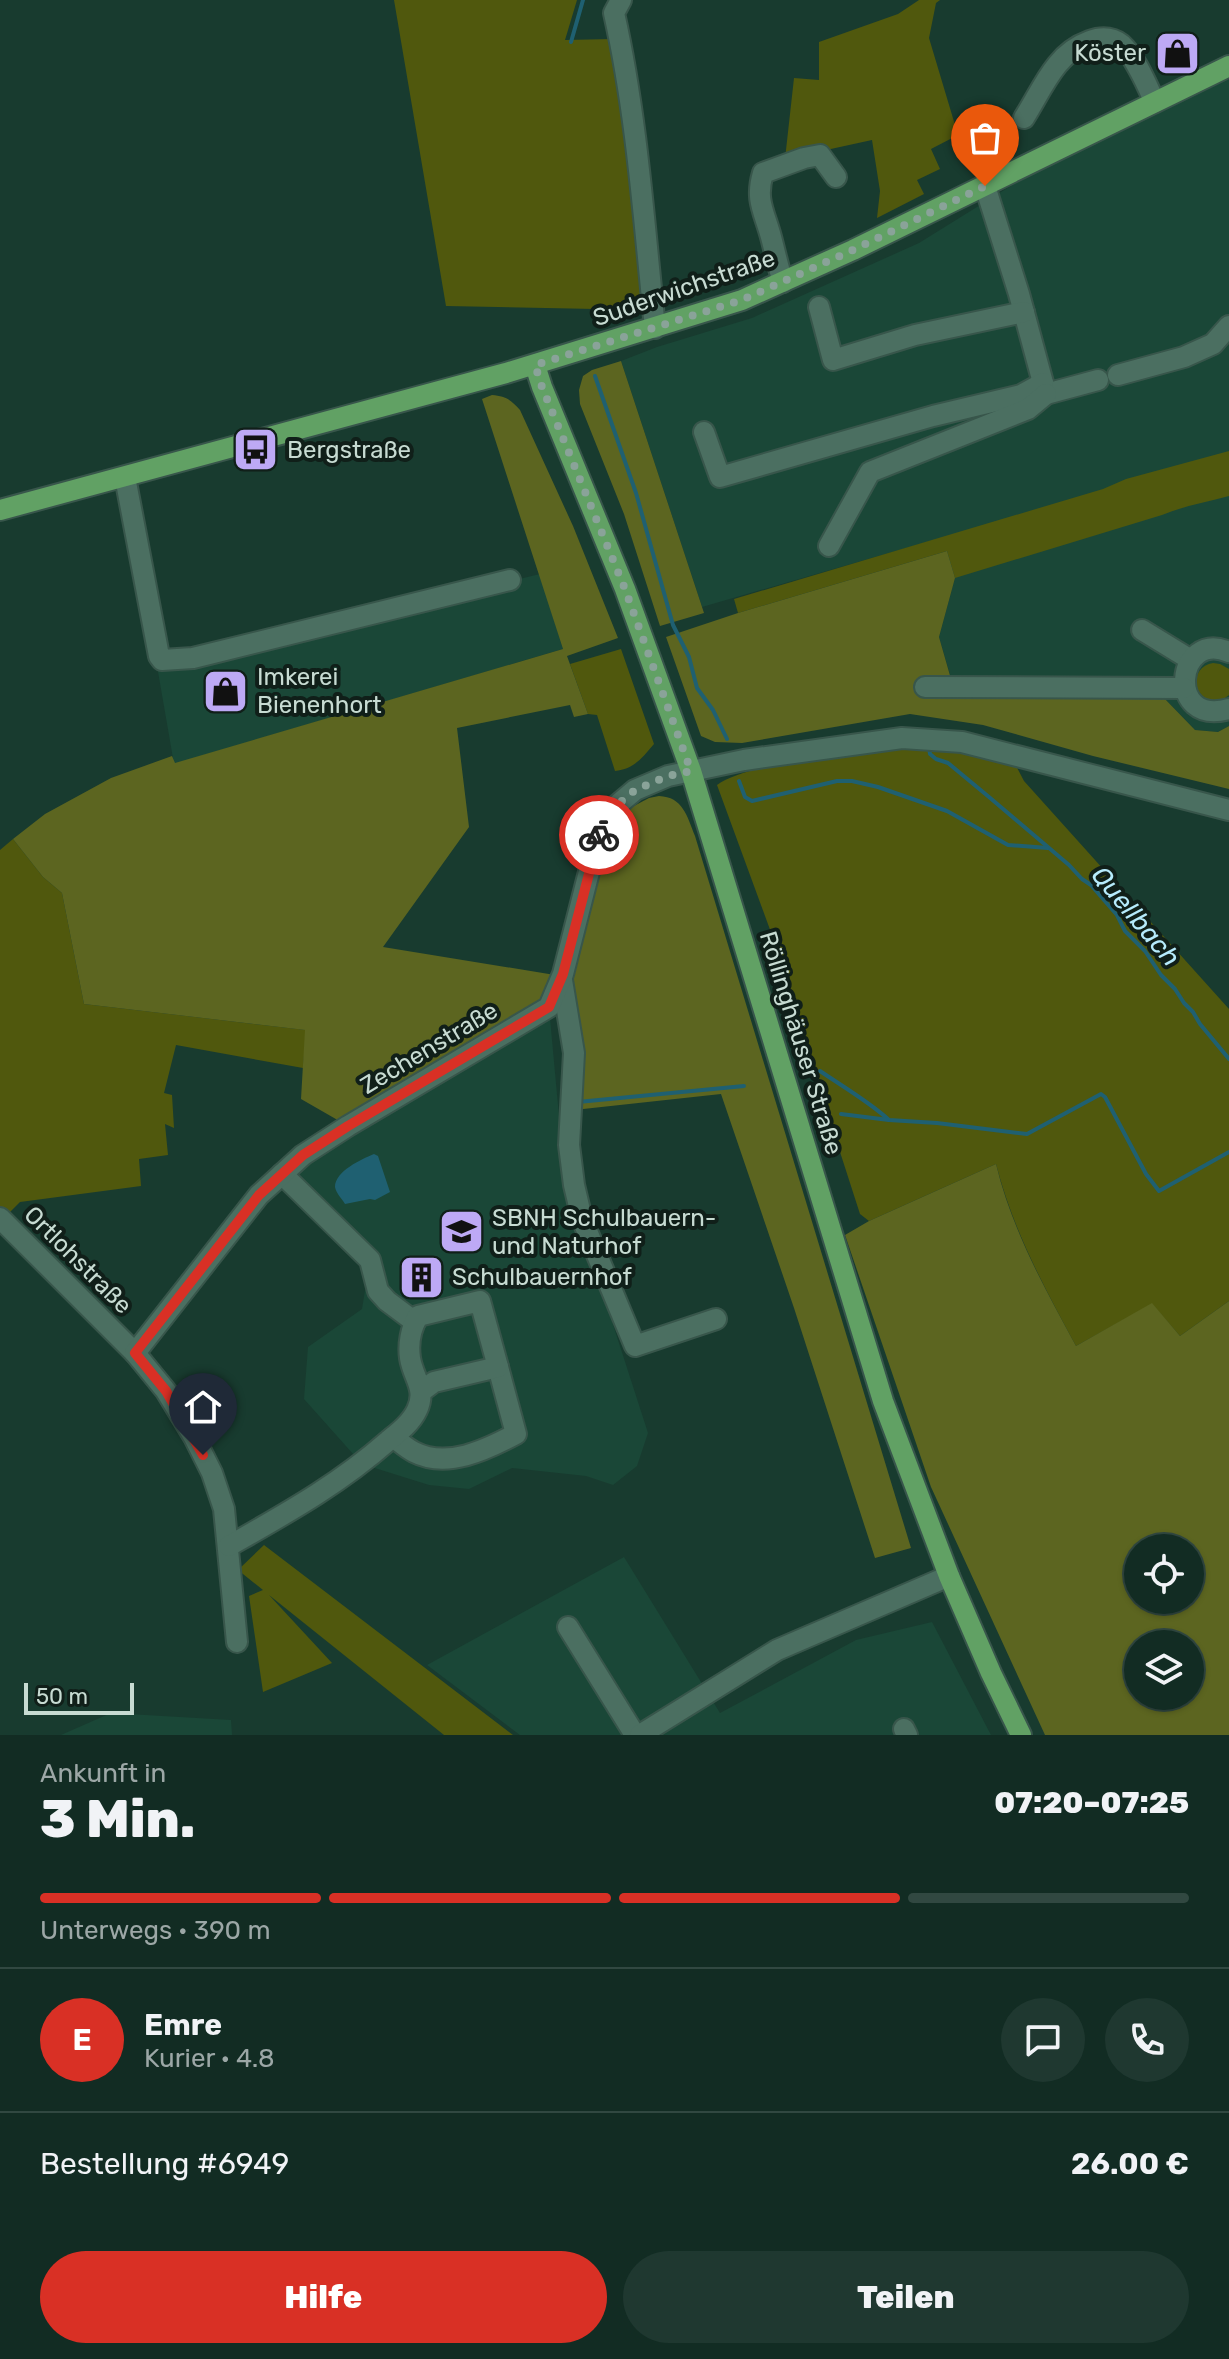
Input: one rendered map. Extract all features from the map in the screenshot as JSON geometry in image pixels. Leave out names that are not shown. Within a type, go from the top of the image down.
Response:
[{"type":"main road","name":"Suderwichstraße","points":[[0,510],[535,365],[742,300],[985,186],[1229,66]]},
{"type":"main road","name":"Röllinghäuser Straße","points":[[535,365],[625,589],[691,771],[883,1401],[949,1576],[1021,1735]]},
{"type":"street","points":[[621,0],[614,13],[631,106],[655,328]]},
{"type":"street","points":[[1024,118],[1058,64],[1078,47],[1095,39],[1110,38],[1124,46],[1155,102]]},
{"type":"street","points":[[783,282],[760,206],[759,185],[763,173],[820,155],[836,177]]},
{"type":"street","points":[[985,186],[1044,389]]},
{"type":"street","points":[[819,307],[833,360],[915,335],[1024,312]]},
{"type":"street","points":[[704,432],[720,477],[933,416],[1044,389],[1108,378],[1184,357],[1213,344],[1229,326]]},
{"type":"street","points":[[829,546],[870,472],[1028,409],[1044,389]]},
{"type":"street","points":[[125,477],[162,660],[193,658],[510,580]]},
{"type":"street","points":[[1142,630],[1191,660]]},
{"type":"street","points":[[1229,652],[1211,649],[1200,652],[1191,660],[1184,678],[1184,688],[1197,706],[1207,711],[1229,709]]},
{"type":"street","points":[[925,687],[1184,688]]},
{"type":"street","name":"Zechenstraße","points":[[135,1353],[259,1195],[303,1155],[549,1007],[561,976],[603,817],[635,790],[668,776],[744,760],[902,738],[962,742],[1229,810]]},
{"type":"street","points":[[561,976],[574,1053],[569,1145],[574,1185],[582,1219],[635,1346],[716,1319]]},
{"type":"street","points":[[282,1174],[370,1260],[378,1291],[415,1322]]},
{"type":"street","name":"Ortlohstraße","points":[[0,1218],[135,1353],[166,1391],[194,1437],[212,1473],[224,1509],[237,1642]]},
{"type":"street","points":[[229,1546],[325,1491],[393,1437],[417,1411],[422,1391],[410,1358],[412,1327],[418,1316],[480,1301],[516,1434],[461,1458],[428,1457],[414,1452],[393,1437]]},
{"type":"street","points":[[422,1391],[434,1382],[498,1367]]},
{"type":"street","points":[[568,1627],[638,1735],[777,1650],[949,1576]]},
{"type":"shaded area","points":[[1229,70],[1229,726],[1218,732],[1195,730],[1165,699],[922,696],[921,677],[951,678],[939,637],[955,578],[941,538],[702,607],[621,361],[752,318],[919,243],[1085,140]]},
{"type":"shaded area","points":[[540,574],[563,649],[174,764],[157,666]]},
{"type":"shaded area","name":"SBNH Schulbauern- und Naturhof","points":[[549,1007],[561,1138],[598,1278],[648,1433],[637,1466],[613,1485],[586,1476],[512,1468],[469,1489],[429,1485],[362,1464],[304,1399],[308,1347],[362,1309],[370,1260],[282,1174]]},
{"type":"shaded area","points":[[624,1557],[720,1713],[856,1640],[932,1622],[991,1735],[520,1735],[427,1665]]},
{"type":"shaded area","points":[[111,1713],[231,1720],[232,1735],[61,1735]]},
{"type":"green space","points":[[394,0],[577,0],[565,40],[614,39],[646,310],[446,306]]},
{"type":"green space","points":[[919,0],[940,0],[936,3],[929,38],[958,135],[931,149],[940,169],[917,180],[924,194],[877,218],[880,191],[872,140],[785,159],[794,78],[819,80],[819,42],[898,14]]},
{"type":"green space","points":[[621,361],[704,613],[660,626],[624,514],[580,404],[579,390],[583,376]]},
{"type":"green space","points":[[492,395],[508,399],[520,410],[573,526],[618,638],[567,656],[588,714],[574,717],[570,705],[457,728],[469,827],[383,947],[561,976],[549,1007],[348,1126],[301,1099],[305,1030],[84,1004],[62,893],[43,877],[13,839],[45,814],[111,778],[172,756],[175,763],[563,649],[482,399]]},
{"type":"green space","points":[[1229,451],[1229,496],[955,578],[947,551],[738,613],[734,599],[1103,489],[1126,479]]},
{"type":"green space","points":[[947,551],[955,578],[939,637],[951,679],[921,678],[922,696],[1165,699],[1195,730],[1218,732],[1229,726],[1229,789],[983,725],[910,714],[742,743],[715,742],[701,736],[666,637]]},
{"type":"green space","points":[[621,649],[654,744],[633,765],[615,771],[597,715],[588,714],[570,664]]},
{"type":"green space","points":[[1213,663],[1229,669],[1229,695],[1214,701],[1202,695],[1196,686],[1200,671]]},
{"type":"green space","points":[[910,746],[952,746],[1014,762],[1024,781],[1229,1009],[1229,1301],[1180,1336],[1152,1304],[1076,1346],[1020,1235],[996,1164],[869,1221],[860,1214],[780,957],[717,785],[733,777],[781,764]]},
{"type":"green space","points":[[659,796],[679,804],[695,836],[911,1548],[875,1558],[721,1094],[574,1110],[567,991],[599,852],[612,825],[632,807]]},
{"type":"green space","points":[[13,839],[43,877],[62,893],[84,1004],[306,1030],[303,1068],[176,1045],[164,1093],[172,1095],[174,1128],[165,1124],[168,1155],[139,1159],[141,1186],[20,1202],[3,1219],[0,1216],[0,850]]},
{"type":"green space","points":[[996,1164],[1020,1235],[1076,1346],[1152,1303],[1180,1336],[1229,1301],[1229,1735],[1045,1735],[931,1487],[845,1235],[869,1221]]},
{"type":"green space","points":[[264,1545],[513,1735],[444,1735],[269,1595],[332,1663],[263,1692],[249,1596],[263,1590],[238,1570]]},
{"type":"water","points":[[374,1154],[378,1156],[390,1192],[375,1200],[345,1204],[335,1187],[336,1181],[350,1166]]},
{"type":"waterway","points":[[571,42],[583,0]]},
{"type":"waterway","points":[[595,376],[636,493],[673,625],[689,657],[697,688],[713,710],[727,739]]},
{"type":"waterway","name":"Quellbach","points":[[929,748],[930,754],[948,763],[1091,885],[1229,1059]]},
{"type":"waterway","points":[[739,781],[745,797],[752,801],[837,781],[852,781],[947,811],[1008,845],[1048,848]]},
{"type":"waterway","points":[[820,1071],[889,1120],[1027,1134],[1101,1094],[1146,1174],[1159,1191],[1229,1152]]},
{"type":"waterway","points":[[578,1102],[744,1086]]},
{"type":"waterway","points":[[841,1114],[889,1120]]},
{"type":"way so far","points":[[599,835],[603,817],[635,790],[668,776],[691,771],[625,589],[535,365],[742,300],[985,186]]},
{"type":"place","name":"Köster","points":[[1177,53]]},
{"type":"place","name":"Bergstraße","points":[[256,450]]},
{"type":"place","name":"Imkerei Bienenhort","points":[[226,691]]},
{"type":"place","name":"SBNH Schulbauern- und Naturhof","points":[[461,1232]]},
{"type":"place","name":"Schulbauernhof","points":[[421,1277]]},
{"type":"route","points":[[203,1455],[166,1391],[135,1353],[259,1195],[303,1155],[549,1007],[563,974],[599,835]]}]
